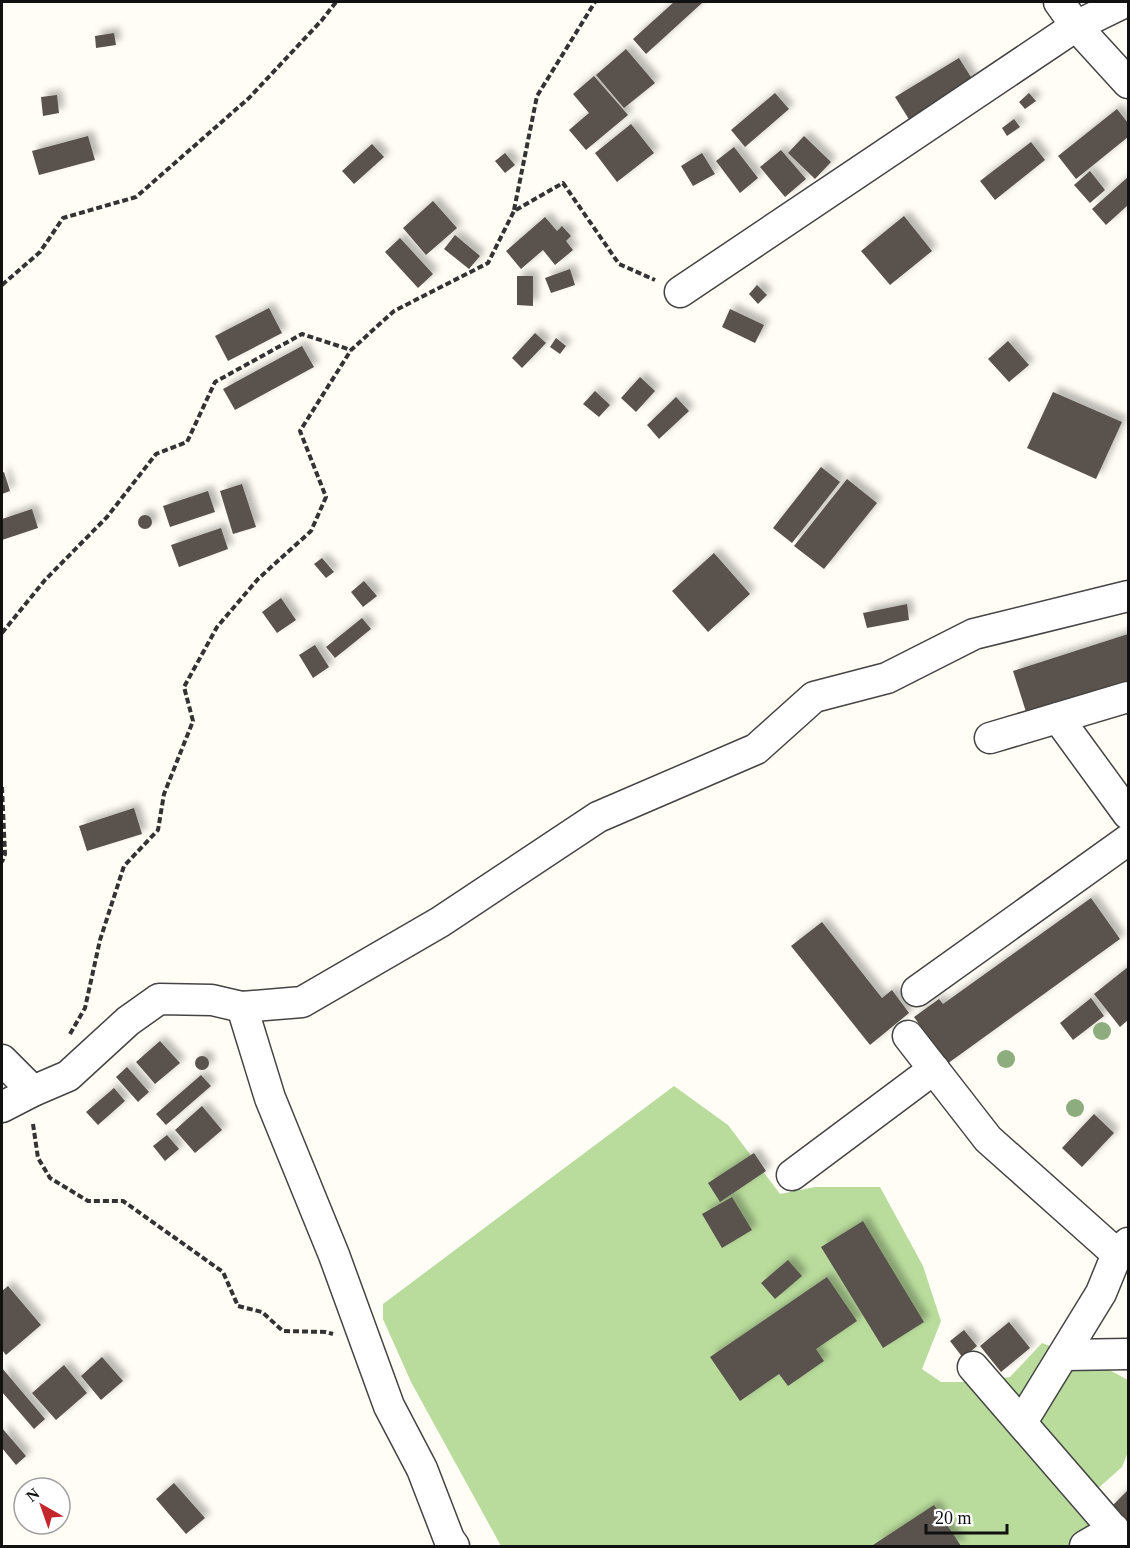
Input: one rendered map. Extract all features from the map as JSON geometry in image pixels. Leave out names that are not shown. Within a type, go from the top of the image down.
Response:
[{"type":"street","points":[[1059,2],[1076,26],[1128,83]]},
{"type":"street","points":[[680,292],[1076,26],[1125,2]]},
{"type":"street","points":[[2,1107],[68,1076],[128,1021],[159,999],[212,1000],[242,1007],[302,1002],[440,922],[598,817],[756,749],[814,697],[887,678],[974,634],[1128,596]]},
{"type":"street","points":[[990,738],[1128,697]]},
{"type":"street","points":[[1058,718],[1128,814]]},
{"type":"street","points":[[917,992],[1128,840]]},
{"type":"street","points":[[242,1007],[270,1098],[334,1255],[388,1406],[422,1469],[449,1539],[454,1546]]},
{"type":"street","points":[[908,1036],[988,1139],[1123,1248],[1101,1293],[1022,1422]]},
{"type":"street","points":[[2,1060],[33,1091]]},
{"type":"street","points":[[792,1175],[934,1069]]},
{"type":"street","points":[[1064,1354],[1128,1354]]},
{"type":"street","points":[[973,1367],[1121,1538],[1085,1546]]},
{"type":"path","points":[[2,285],[40,252],[63,218],[136,197],[249,98],[336,2]]},
{"type":"path","points":[[68,1036],[85,1008],[100,940],[124,866],[158,830],[164,794],[193,721],[184,687],[217,627],[258,579],[311,531],[326,497],[300,431],[351,350],[394,311],[488,263],[514,211],[537,96],[595,2]]},
{"type":"path","points":[[514,211],[563,183],[619,264],[680,292]]},
{"type":"path","points":[[2,633],[45,580],[107,517],[156,454],[187,442],[215,382],[302,334],[351,350]]},
{"type":"path","points":[[2,787],[5,854],[2,862]]},
{"type":"path","points":[[33,1091],[33,1126],[38,1158],[50,1178],[88,1201],[123,1201],[223,1272],[238,1306],[262,1312],[283,1331],[326,1332],[369,1348]]},
{"type":"green space","points":[[674,1086],[728,1125],[780,1194],[815,1187],[880,1187],[923,1266],[941,1321],[922,1369],[941,1382],[969,1382],[1010,1377],[1042,1343],[1102,1366],[1128,1380],[1128,1452],[1122,1467],[1077,1507],[1121,1546],[501,1546],[411,1382],[383,1319],[383,1304]]},
{"type":"building","points":[[674,2],[702,3],[646,54],[633,39]]},
{"type":"building","points":[[114,33],[116,45],[96,48],[95,36]]},
{"type":"building","points":[[626,49],[655,83],[624,108],[596,75]]},
{"type":"building","points":[[959,58],[974,82],[910,121],[895,97]]},
{"type":"building","points":[[594,76],[628,115],[586,150],[569,130],[589,113],[573,94]]},
{"type":"building","points":[[775,93],[789,109],[745,147],[731,130]]},
{"type":"building","points":[[1029,93],[1036,101],[1025,109],[1019,102]]},
{"type":"building","points":[[57,95],[59,113],[43,116],[41,97]]},
{"type":"building","points":[[1117,109],[1128,123],[1128,137],[1076,179],[1058,156]]},
{"type":"building","points":[[1014,119],[1020,127],[1007,136],[1002,128]]},
{"type":"building","points":[[631,124],[654,153],[617,182],[595,153]]},
{"type":"building","points":[[88,136],[95,160],[39,175],[32,151]]},
{"type":"building","points":[[804,136],[831,162],[815,179],[788,153]]},
{"type":"building","points":[[1031,142],[1045,160],[995,200],[980,181]]},
{"type":"building","points":[[372,144],[384,157],[354,184],[342,171]]},
{"type":"building","points":[[734,147],[758,178],[740,193],[716,161]]},
{"type":"building","points":[[781,150],[806,179],[785,197],[760,167]]},
{"type":"building","points":[[505,153],[515,165],[505,173],[495,161]]},
{"type":"building","points":[[702,153],[715,174],[693,186],[681,166]]},
{"type":"building","points":[[1090,171],[1105,190],[1090,203],[1074,185]]},
{"type":"building","points":[[1128,177],[1128,205],[1106,225],[1092,209]]},
{"type":"building","points":[[433,201],[457,228],[426,255],[403,228]]},
{"type":"building","points":[[904,216],[932,251],[890,285],[861,251]]},
{"type":"building","points":[[545,217],[557,231],[562,226],[571,236],[566,241],[573,250],[555,265],[543,250],[521,269],[506,251]]},
{"type":"building","points":[[455,235],[480,256],[469,269],[444,249]]},
{"type":"building","points":[[400,238],[433,274],[418,288],[385,252]]},
{"type":"building","points":[[570,269],[575,285],[551,293],[545,278]]},
{"type":"building","points":[[517,276],[533,276],[533,306],[517,305]]},
{"type":"building","points":[[757,285],[767,295],[758,304],[749,294]]},
{"type":"building","points":[[269,308],[282,333],[228,361],[215,336]]},
{"type":"building","points":[[730,309],[764,325],[755,343],[722,327]]},
{"type":"building","points":[[535,333],[546,343],[522,368],[512,358]]},
{"type":"building","points":[[556,338],[566,346],[560,354],[550,347]]},
{"type":"building","points":[[1008,341],[1029,365],[1009,382],[988,359]]},
{"type":"building","points":[[302,346],[314,367],[235,410],[223,389]]},
{"type":"building","points":[[640,377],[655,391],[636,412],[621,398]]},
{"type":"building","points":[[595,391],[610,405],[599,417],[583,404]]},
{"type":"building","points":[[1053,392],[1122,422],[1096,479],[1027,448]]},
{"type":"building","points":[[676,397],[689,411],[659,439],[647,425]]},
{"type":"building","points":[[821,467],[840,482],[792,543],[773,528]]},
{"type":"building","points":[[4,472],[10,491],[2,494],[2,473]]},
{"type":"building","points":[[847,479],[877,503],[824,569],[794,546]]},
{"type":"building","points":[[242,484],[256,527],[233,534],[220,491]]},
{"type":"building","points":[[208,491],[215,512],[170,527],[163,506]]},
{"type":"building","points":[[32,509],[38,528],[2,540],[2,519]]},
{"type":"building","points":[[142,515],[148,515],[152,522],[148,529],[142,529],[138,525],[138,519]]},
{"type":"building","points":[[221,528],[228,549],[179,567],[171,545]]},
{"type":"building","points":[[714,553],[750,594],[708,632],[672,591]]},
{"type":"building","points":[[322,558],[334,572],[326,578],[314,564]]},
{"type":"building","points":[[364,581],[377,596],[363,607],[351,592]]},
{"type":"building","points":[[281,598],[296,620],[277,633],[262,612]]},
{"type":"building","points":[[907,604],[909,620],[867,628],[863,613]]},
{"type":"building","points":[[362,618],[371,629],[335,658],[326,647]]},
{"type":"building","points":[[1128,634],[1128,682],[1027,715],[1013,671]]},
{"type":"building","points":[[315,645],[329,667],[313,678],[299,655]]},
{"type":"building","points":[[134,808],[142,834],[87,851],[79,826]]},
{"type":"building","points":[[1091,898],[1120,939],[947,1064],[914,1017],[939,999],[943,1004]]},
{"type":"building","points":[[822,922],[882,998],[892,990],[909,1013],[870,1045],[791,946]]},
{"type":"building","points":[[1128,967],[1128,1020],[1120,1027],[1094,994]]},
{"type":"building","points":[[1091,998],[1104,1016],[1073,1040],[1060,1023]]},
{"type":"building","points":[[160,1041],[180,1063],[155,1084],[136,1062]]},
{"type":"building","points":[[202,1056],[207,1058],[209,1063],[207,1068],[202,1070],[197,1068],[195,1063],[197,1058]]},
{"type":"building","points":[[127,1067],[149,1092],[138,1102],[116,1077]]},
{"type":"building","points":[[201,1075],[211,1086],[166,1125],[156,1114]]},
{"type":"building","points":[[114,1088],[125,1101],[98,1125],[86,1112]]},
{"type":"building","points":[[202,1106],[222,1130],[195,1153],[175,1130]]},
{"type":"building","points":[[1094,1114],[1114,1133],[1082,1167],[1062,1148]]},
{"type":"building","points":[[167,1135],[179,1149],[165,1161],[153,1146]]},
{"type":"building","points":[[754,1153],[766,1171],[720,1202],[708,1183]]},
{"type":"building","points":[[732,1197],[752,1230],[722,1248],[702,1214]]},
{"type":"building","points":[[863,1221],[924,1322],[883,1348],[821,1247]]},
{"type":"building","points":[[788,1260],[802,1276],[775,1299],[761,1283]]},
{"type":"building","points":[[827,1277],[857,1321],[816,1349],[824,1361],[788,1386],[779,1374],[740,1401],[710,1357]]},
{"type":"building","points":[[8,1286],[41,1325],[6,1355],[2,1350],[2,1291]]},
{"type":"building","points":[[1009,1322],[1030,1348],[1001,1372],[980,1346]]},
{"type":"building","points":[[964,1330],[977,1346],[963,1358],[950,1341]]},
{"type":"building","points":[[102,1357],[123,1381],[101,1400],[81,1376]]},
{"type":"building","points":[[64,1365],[87,1393],[56,1420],[32,1393]]},
{"type":"building","points":[[2,1368],[45,1419],[34,1429],[2,1392]]},
{"type":"building","points":[[2,1428],[26,1456],[16,1465],[2,1448]]},
{"type":"building","points":[[174,1483],[205,1518],[186,1534],[156,1499]]},
{"type":"building","points":[[1128,1490],[1128,1528],[1110,1508]]},
{"type":"building","points":[[934,1505],[961,1546],[873,1545]]}]
